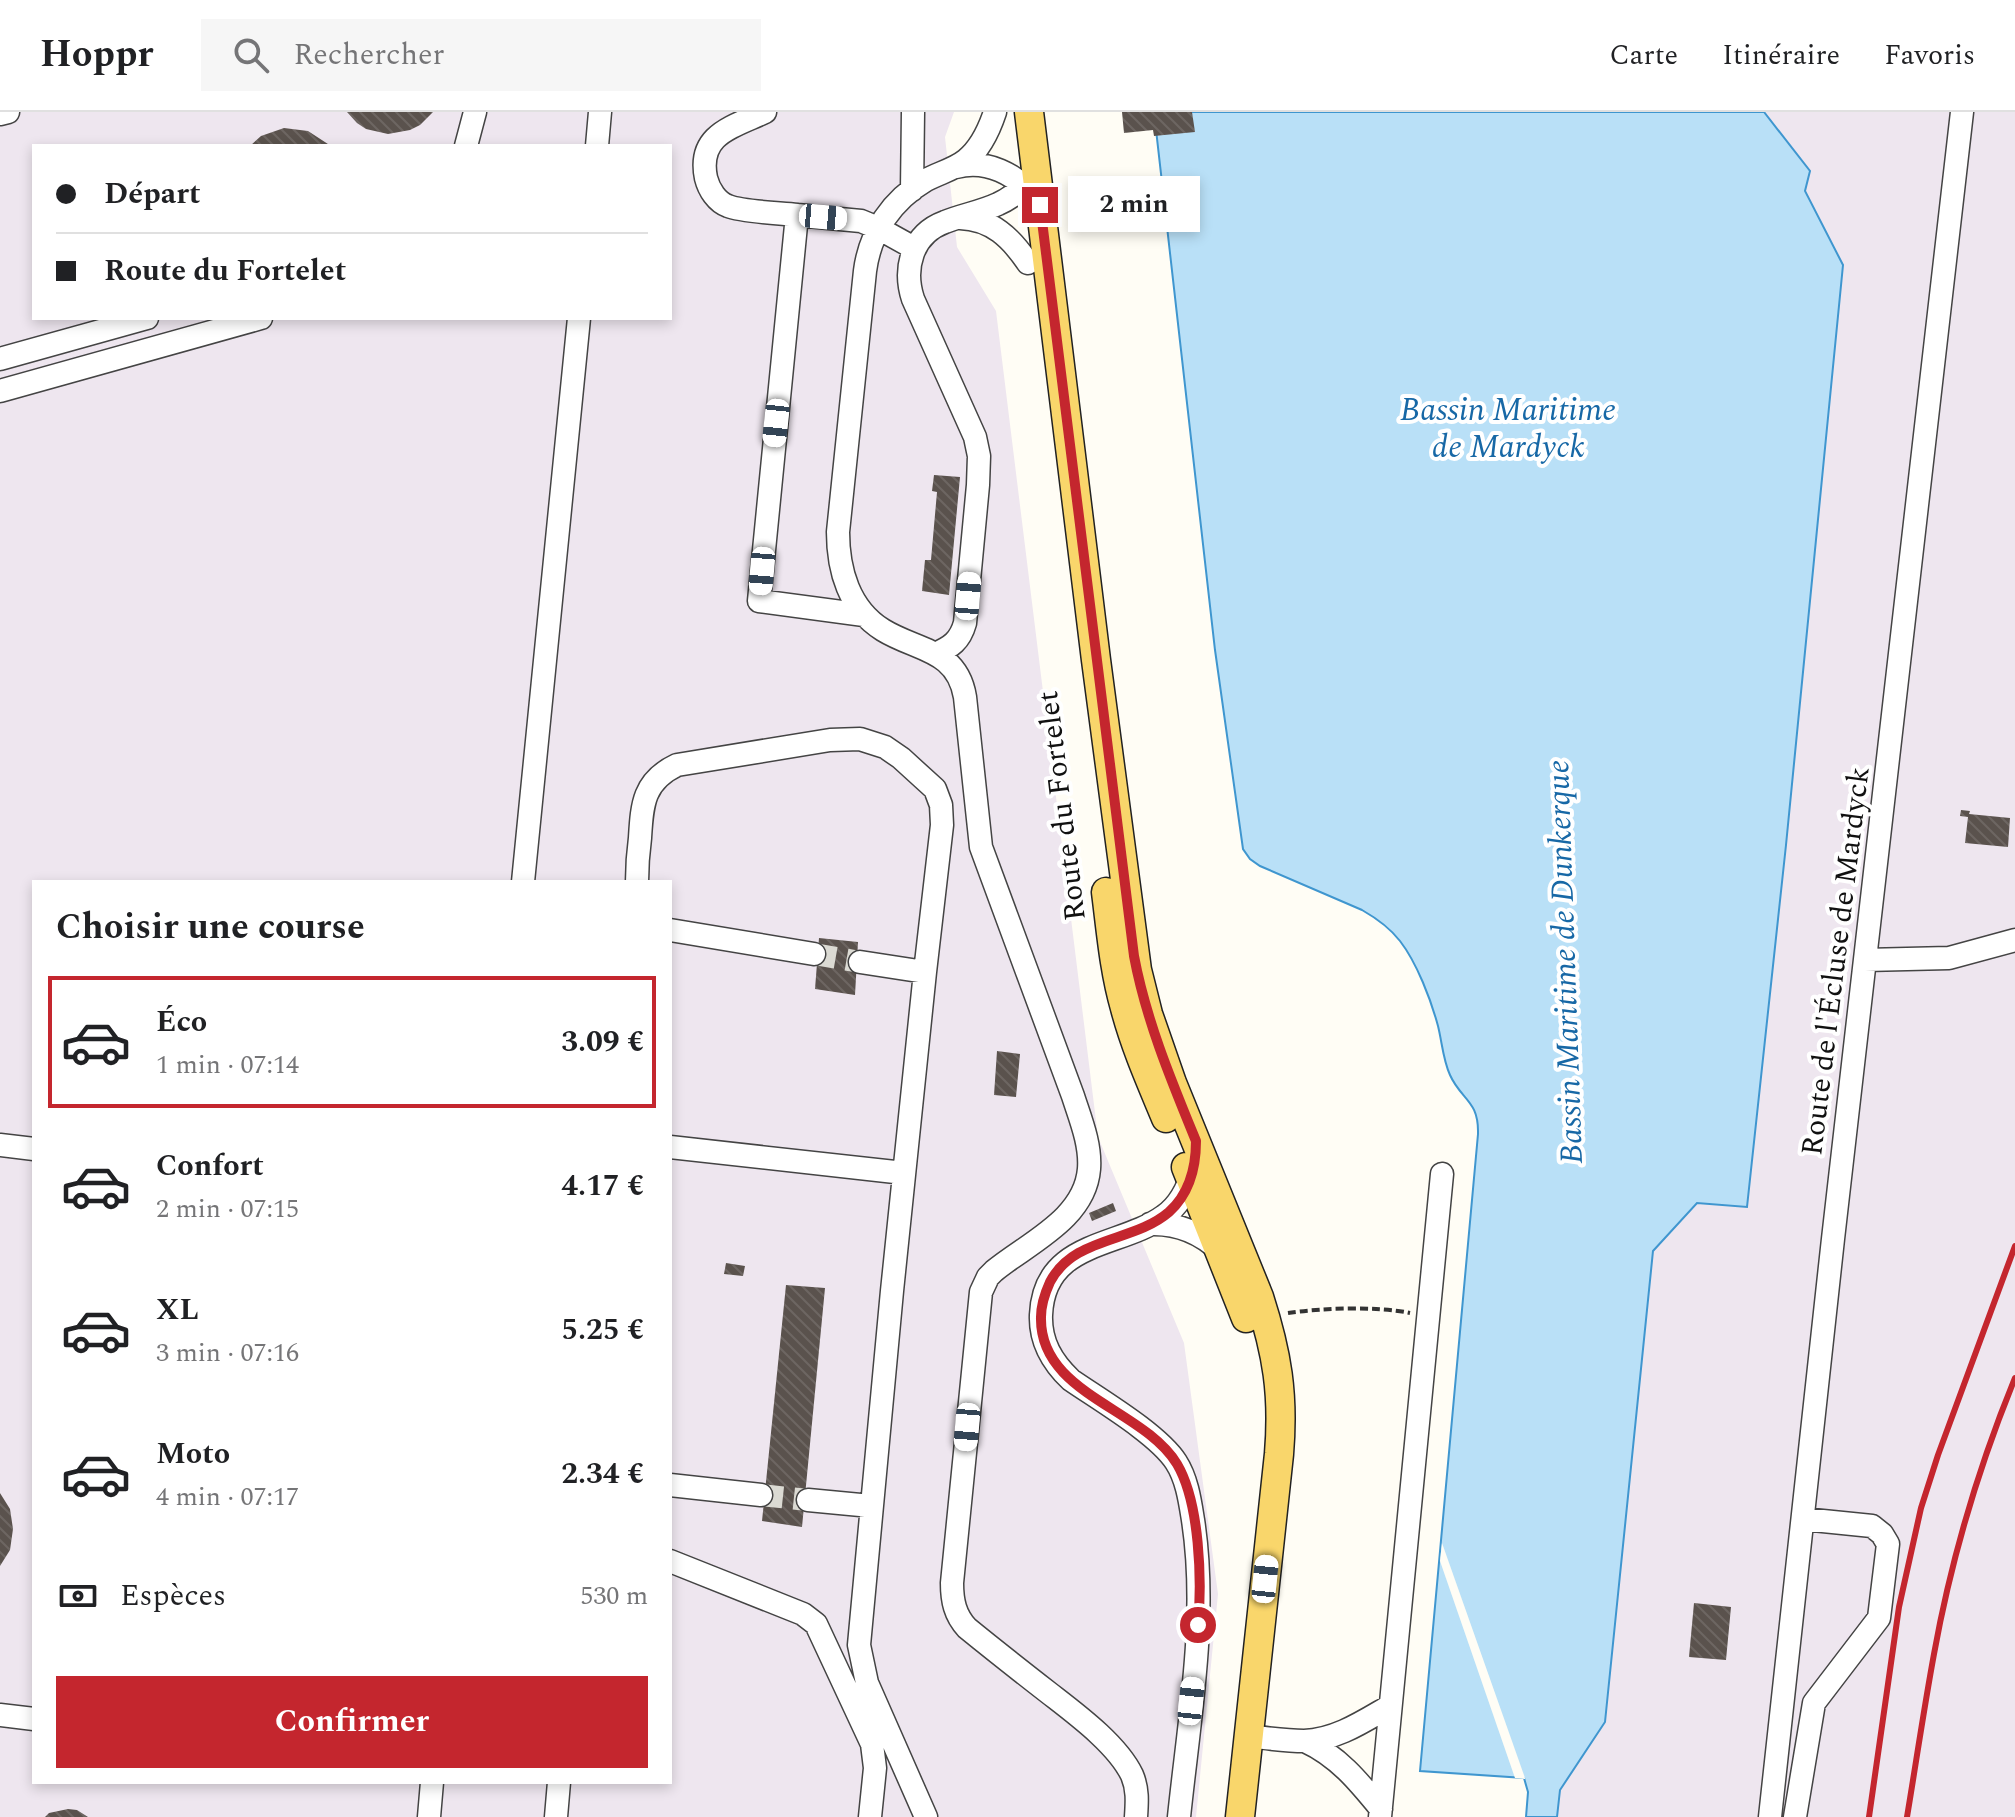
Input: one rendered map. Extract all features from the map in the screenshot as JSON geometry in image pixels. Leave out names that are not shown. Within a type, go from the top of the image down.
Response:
[{"type":"main road","name":"Route du Fortelet","points":[[1009,112],[1028,188],[1140,985],[1153,1032],[1245,1260],[1277,1361],[1281,1405],[1279,1454],[1240,1817]]},
{"type":"main road","name":"Route du Fortelet","points":[[1029,112],[1028,263],[1117,975],[1133,1036],[1253,1341],[1264,1386],[1270,1443],[1271,1516]]},
{"type":"street","points":[[0,114],[8,112]]},
{"type":"street","points":[[467,144],[475,112]]},
{"type":"street","points":[[597,144],[600,112]]},
{"type":"street","points":[[765,112],[727,129],[710,144],[705,157],[707,182],[718,200],[732,208],[861,221],[914,248]]},
{"type":"street","points":[[912,190],[913,112]]},
{"type":"street","points":[[995,112],[975,151],[962,164],[924,182],[893,207],[869,248],[838,532],[841,569],[849,591],[864,615],[884,631],[942,658],[954,670],[964,688],[981,847],[1087,1143],[1089,1167],[1080,1196],[1070,1212],[994,1271],[981,1292],[952,1583],[954,1604],[961,1622],[967,1628],[1087,1723],[1108,1744],[1133,1778],[1137,1794],[1136,1817]]},
{"type":"street","name":"Route de l'Écluse de Mardyck","points":[[1770,1817],[1962,112]]},
{"type":"street","points":[[935,654],[956,642],[965,623],[979,456],[971,428],[910,290],[908,273],[911,256],[932,228],[1000,204],[1028,188],[999,169],[988,166],[970,164],[953,168]]},
{"type":"street","points":[[797,215],[759,601],[864,615]]},
{"type":"street","points":[[959,218],[976,220],[993,227],[1010,239],[1028,263]]},
{"type":"street","points":[[0,359],[140,320]]},
{"type":"street","points":[[0,391],[254,320]]},
{"type":"street","points":[[523,880],[579,320]]},
{"type":"street","points":[[637,880],[644,802],[650,787],[668,769],[686,762],[821,741],[870,741],[893,752],[920,774],[935,789],[941,805],[942,825],[860,1617],[860,1658],[867,1683],[926,1817]]},
{"type":"street","points":[[672,930],[814,954]]},
{"type":"street","points":[[1865,960],[1949,958],[2015,940]]},
{"type":"street","points":[[860,962],[925,972]]},
{"type":"street","points":[[1179,1817],[1199,1611],[1198,1549],[1189,1498],[1176,1462],[1158,1442],[1071,1380],[1055,1363],[1044,1341],[1041,1320],[1051,1280],[1066,1261],[1094,1245],[1150,1224],[1180,1200],[1190,1179],[1196,1141]]},
{"type":"street","points":[[0,1145],[32,1149]]},
{"type":"street","points":[[672,1147],[904,1173]]},
{"type":"street","points":[[1381,1813],[1442,1174]]},
{"type":"street","points":[[1150,1224],[1186,1229],[1204,1237],[1220,1251]]},
{"type":"street","points":[[672,1485],[761,1495]]},
{"type":"street","points":[[808,1500],[871,1506]]},
{"type":"street","points":[[1795,1817],[1812,1709],[1818,1696],[1879,1618],[1888,1544],[1872,1526],[1803,1519]]},
{"type":"street","points":[[672,1562],[803,1614],[816,1624],[872,1744],[875,1768],[870,1817]]},
{"type":"street","points":[[1248,1736],[1305,1741],[1327,1737],[1348,1730],[1390,1706]]},
{"type":"street","points":[[0,1715],[32,1719]]},
{"type":"street","points":[[1305,1741],[1326,1752],[1348,1770],[1381,1813]]},
{"type":"street","points":[[429,1817],[432,1784]]},
{"type":"street","points":[[556,1817],[559,1784]]},
{"type":"path","points":[[1265,1317],[1309,1310],[1396,1310],[1429,1320]]},
{"type":"shaded area","points":[[0,112],[954,112],[945,137],[957,247],[996,311],[1098,1137],[1184,1343],[1218,1594],[1196,1817],[0,1817]]},
{"type":"shaded area","points":[[1764,112],[2015,112],[2015,1817],[1557,1817],[1559,1790],[1605,1721],[1653,1251],[1697,1203],[1747,1207],[1843,265],[1805,191],[1810,171]]},
{"type":"water","name":"Bassin Maritime de Mardyck","points":[[1154,112],[1764,112],[1810,171],[1805,191],[1843,265],[1747,1207],[1697,1203],[1653,1251],[1605,1722],[1560,1790],[1557,1817],[1526,1817],[1528,1792],[1524,1778],[1420,1771],[1478,1123],[1476,1114],[1448,1069],[1423,982],[1396,936],[1362,910],[1260,866],[1243,849],[1215,650]]},
{"type":"pier","points":[[1442,1543],[1525,1779],[1515,1778],[1440,1561]]},
{"type":"building","points":[[347,112],[433,112],[410,130],[388,134],[366,129]]},
{"type":"building","points":[[1122,112],[1192,112],[1195,132],[1154,136],[1153,130],[1124,133]]},
{"type":"building","points":[[284,128],[308,131],[328,144],[252,144],[261,136]]},
{"type":"building","points":[[934,475],[960,477],[949,595],[922,591],[925,560],[931,560],[937,492],[932,491]]},
{"type":"building","points":[[1961,810],[1970,811],[1969,814],[2010,818],[2008,847],[1965,843],[1968,817],[1960,816]]},
{"type":"building","points":[[819,938],[858,942],[855,995],[815,989]]},
{"type":"building","points":[[997,1051],[1020,1054],[1016,1097],[994,1095]]},
{"type":"building","points":[[1113,1203],[1116,1211],[1092,1221],[1089,1213]]},
{"type":"building","points":[[726,1263],[745,1266],[743,1276],[724,1274]]},
{"type":"building","points":[[786,1285],[825,1288],[802,1527],[762,1521]]},
{"type":"building","points":[[0,1493],[10,1509],[13,1529],[10,1550],[0,1566]]},
{"type":"building","points":[[1694,1603],[1731,1607],[1726,1660],[1689,1657]]},
{"type":"building","points":[[77,1810],[88,1817],[45,1817],[49,1813]]},
{"type":"tunnel","points":[[814,954],[860,962]]},
{"type":"tunnel","points":[[761,1495],[808,1500]]},
{"type":"railway","points":[[1869,1817],[1899,1607],[1921,1508],[2015,1246]]},
{"type":"railway","points":[[1907,1817],[1930,1674],[1949,1584],[1978,1479],[2015,1378]]},
{"type":"route","points":[[1040,205],[1134,956],[1153,1032],[1196,1141],[1190,1179],[1173,1208],[1150,1224],[1084,1250],[1058,1270],[1043,1299],[1042,1330],[1049,1353],[1062,1372],[1158,1442],[1176,1462],[1189,1498],[1198,1549],[1198,1625]]},
{"type":"water label","name":"Bassin Maritime de Dunkerque","points":[[1564,962]]}]
